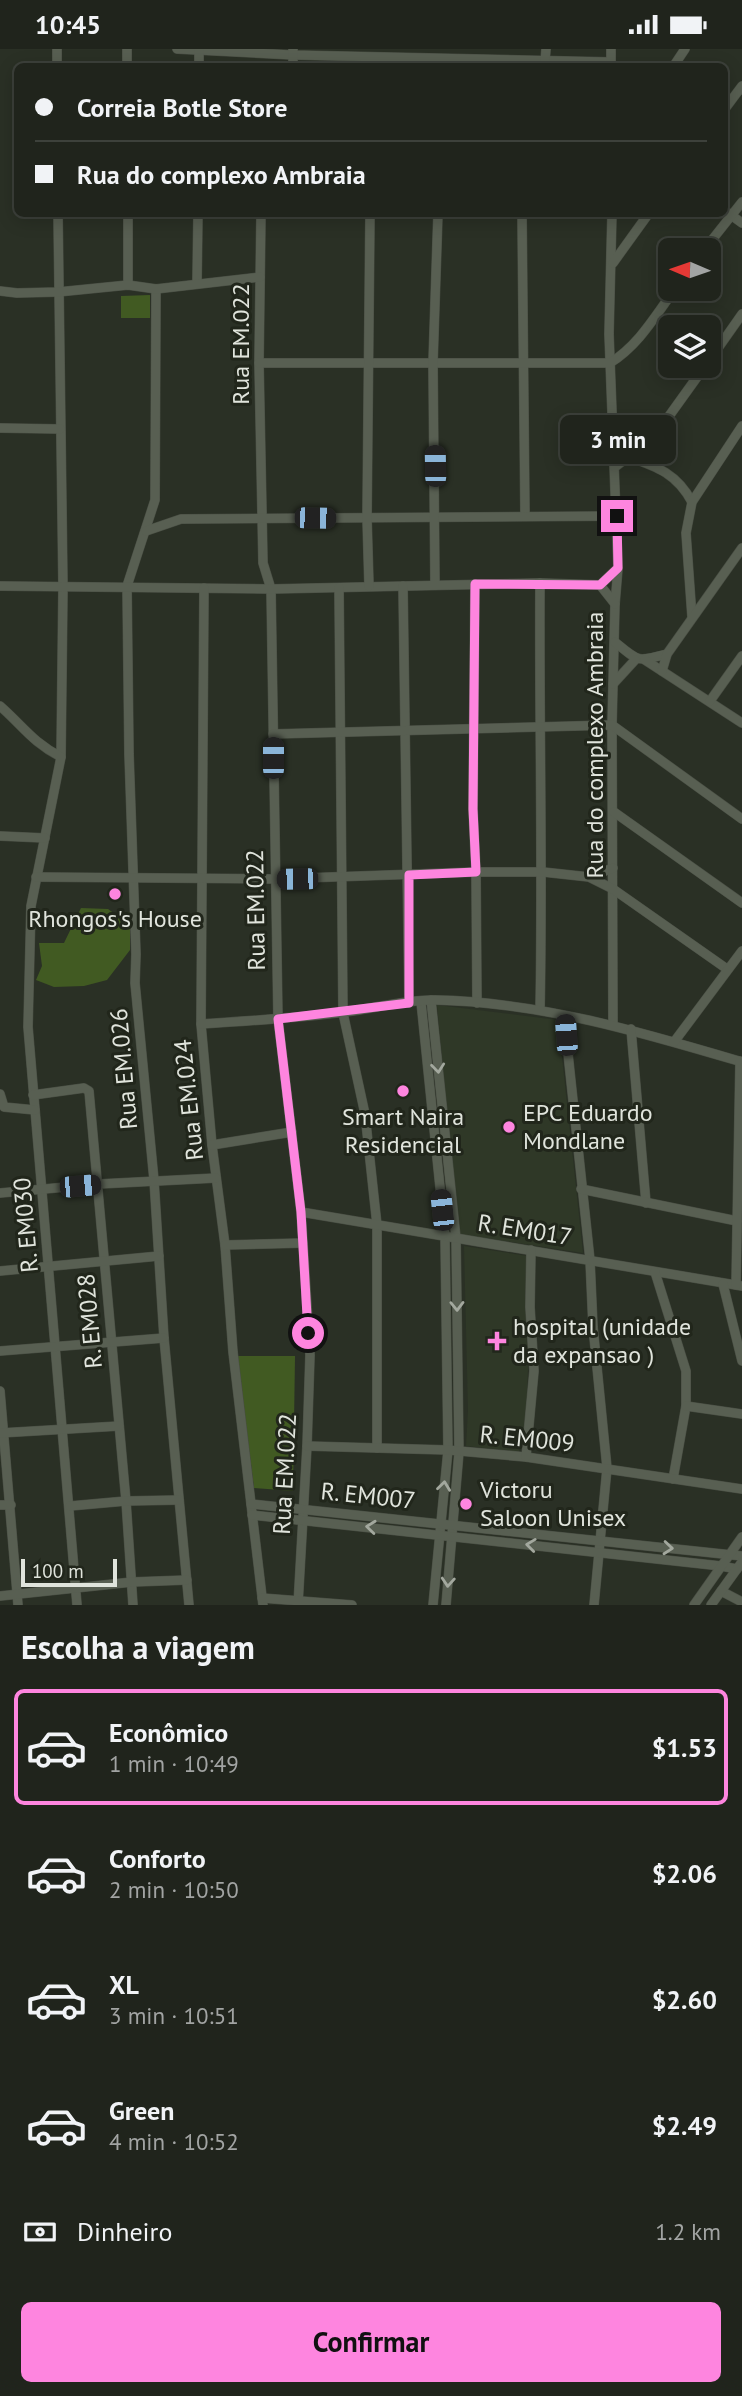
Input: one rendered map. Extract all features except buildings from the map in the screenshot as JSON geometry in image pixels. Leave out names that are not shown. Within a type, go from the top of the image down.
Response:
[{"type":"street","points":[[177,49],[293,52],[440,62],[464,54],[578,63]]},
{"type":"street","points":[[545,62],[546,49]]},
{"type":"street","points":[[199,51],[199,63]]},
{"type":"street","points":[[728,105],[742,86]]},
{"type":"street","points":[[742,202],[728,213],[742,223]]},
{"type":"street","name":"R. EM030","points":[[58,217],[63,587],[61,757],[31,906],[28,1027],[77,1605]]},
{"type":"street","points":[[128,217],[128,285]]},
{"type":"street","points":[[197,283],[198,217]]},
{"type":"street","name":"Rua EM.022","points":[[261,217],[259,363],[262,517],[263,563],[271,589],[278,1019],[301,1212],[310,1356],[298,1603]]},
{"type":"street","points":[[369,586],[367,518],[370,217]]},
{"type":"street","points":[[435,585],[433,363],[438,217]]},
{"type":"street","points":[[522,217],[525,516]]},
{"type":"street","name":"Rua do complexo Ambraia","points":[[612,217],[610,363],[618,568],[612,725],[613,1025]]},
{"type":"street","points":[[612,264],[646,217]]},
{"type":"street","points":[[712,238],[725,217]]},
{"type":"street","points":[[0,291],[58,292],[128,285],[156,289],[260,277]]},
{"type":"street","name":"Rua EM.026","points":[[156,289],[155,500],[127,586],[132,877],[135,983],[189,1605]]},
{"type":"street","points":[[259,363],[610,363],[638,341],[666,301]]},
{"type":"street","points":[[721,344],[741,316]]},
{"type":"street","points":[[615,467],[654,437],[696,378]]},
{"type":"street","points":[[692,617],[686,533],[692,502],[742,426]]},
{"type":"street","points":[[0,428],[60,429]]},
{"type":"street","points":[[629,457],[657,467],[681,484],[692,502]]},
{"type":"street","points":[[146,531],[181,519],[617,516]]},
{"type":"street","points":[[662,671],[667,654],[742,548]]},
{"type":"street","points":[[0,586],[271,589],[540,583],[600,585],[618,568]]},
{"type":"street","points":[[540,583],[543,872],[540,1010]]},
{"type":"street","points":[[475,584],[473,809],[477,1003]]},
{"type":"street","points":[[600,585],[615,604]]},
{"type":"street","points":[[403,586],[409,1003]]},
{"type":"street","name":"Rua EM.024","points":[[204,588],[201,1024],[212,1145],[225,1245],[233,1352],[262,1602]]},
{"type":"street","points":[[339,588],[343,1013],[365,1114],[377,1225],[377,1448]]},
{"type":"street","points":[[615,642],[742,723]]},
{"type":"street","points":[[613,684],[640,660],[667,654]]},
{"type":"street","points":[[710,701],[742,656]]},
{"type":"street","points":[[0,706],[16,719],[32,739],[61,757]]},
{"type":"street","points":[[273,734],[612,725],[742,819]]},
{"type":"street","points":[[614,812],[742,903]]},
{"type":"street","points":[[0,836],[45,838]]},
{"type":"street","points":[[589,877],[613,868]]},
{"type":"street","points":[[36,877],[274,879],[476,872],[543,872],[589,877],[613,889],[727,969]]},
{"type":"street","points":[[674,1042],[742,951]]},
{"type":"street","points":[[426,1001],[444,1236],[448,1450],[433,1605]]},
{"type":"street","points":[[426,1001],[456,1238],[459,1452],[446,1605]]},
{"type":"street","points":[[201,1024],[343,1013],[426,1001],[477,1003],[540,1010],[613,1025],[741,1061],[737,1221],[739,1286]]},
{"type":"street","points":[[564,1016],[590,1260],[593,1327],[607,1468],[594,1605]]},
{"type":"street","points":[[631,1029],[646,1203]]},
{"type":"street","name":"R. EM028","points":[[33,1095],[88,1089],[99,1184],[133,1605]]},
{"type":"street","points":[[0,1094],[4,1107],[35,1110]]},
{"type":"street","points":[[212,1145],[292,1132]]},
{"type":"street","points":[[0,1193],[154,1180],[216,1178]]},
{"type":"street","points":[[581,1189],[737,1221]]},
{"type":"street","name":"R. EM017","points":[[301,1212],[739,1286]]},
{"type":"street","points":[[225,1245],[303,1243]]},
{"type":"street","points":[[526,1457],[534,1371],[530,1307],[531,1250]]},
{"type":"street","points":[[0,1271],[159,1256]]},
{"type":"street","points":[[655,1272],[687,1371],[686,1406],[673,1479]]},
{"type":"street","points":[[723,1284],[742,1361]]},
{"type":"street","points":[[0,1351],[164,1338]]},
{"type":"street","points":[[0,1391],[18,1600]]},
{"type":"street","points":[[686,1406],[742,1414]]},
{"type":"street","points":[[2,1433],[119,1426]]},
{"type":"street","name":"R. EM009","points":[[307,1446],[448,1450],[526,1457],[742,1489]]},
{"type":"street","points":[[70,1506],[178,1500]]},
{"type":"street","name":"R. EM007","points":[[251,1504],[742,1556]]},
{"type":"street","points":[[0,1505],[11,1505]]},
{"type":"street","name":"R. EM007","points":[[253,1515],[739,1566]]},
{"type":"street","points":[[694,1605],[742,1537]]},
{"type":"street","points":[[711,1605],[739,1566]]},
{"type":"street","points":[[0,1596],[18,1600],[76,1588],[187,1580]]},
{"type":"street","points":[[721,1591],[742,1602]]},
{"type":"street","points":[[262,1602],[352,1605]]},
{"type":"shaded area","name":"EPC Eduardo Mondlane","points":[[437,1005],[558,1020],[583,1253],[458,1234]]},
{"type":"shaded area","name":"hospital (unidade da expansao )","points":[[464,1246],[527,1256],[526,1420],[519,1452],[466,1446],[468,1411]]},
{"type":"green space","points":[[150,295],[150,318],[121,318],[121,296]]},
{"type":"green space","points":[[81,908],[108,909],[115,914],[130,912],[130,950],[107,980],[84,986],[54,987],[36,980],[42,966],[39,943],[64,943]]},
{"type":"green space","points":[[237,1356],[295,1356],[293,1491],[254,1488]]},
{"type":"place","name":"Rhongos's House","points":[[115,894]]},
{"type":"place","name":"Smart Naira Residencial","points":[[403,1091]]},
{"type":"place","name":"EPC Eduardo Mondlane","points":[[509,1127]]},
{"type":"place","name":"hospital (unidade da expansao )","points":[[497,1341]]},
{"type":"place","name":"Victoru Saloon Unisex","points":[[466,1504]]},
{"type":"route","points":[[308,1333],[301,1212],[278,1019],[409,1003],[409,875],[476,872],[473,809],[475,584],[600,585],[618,568],[617,516]]}]
